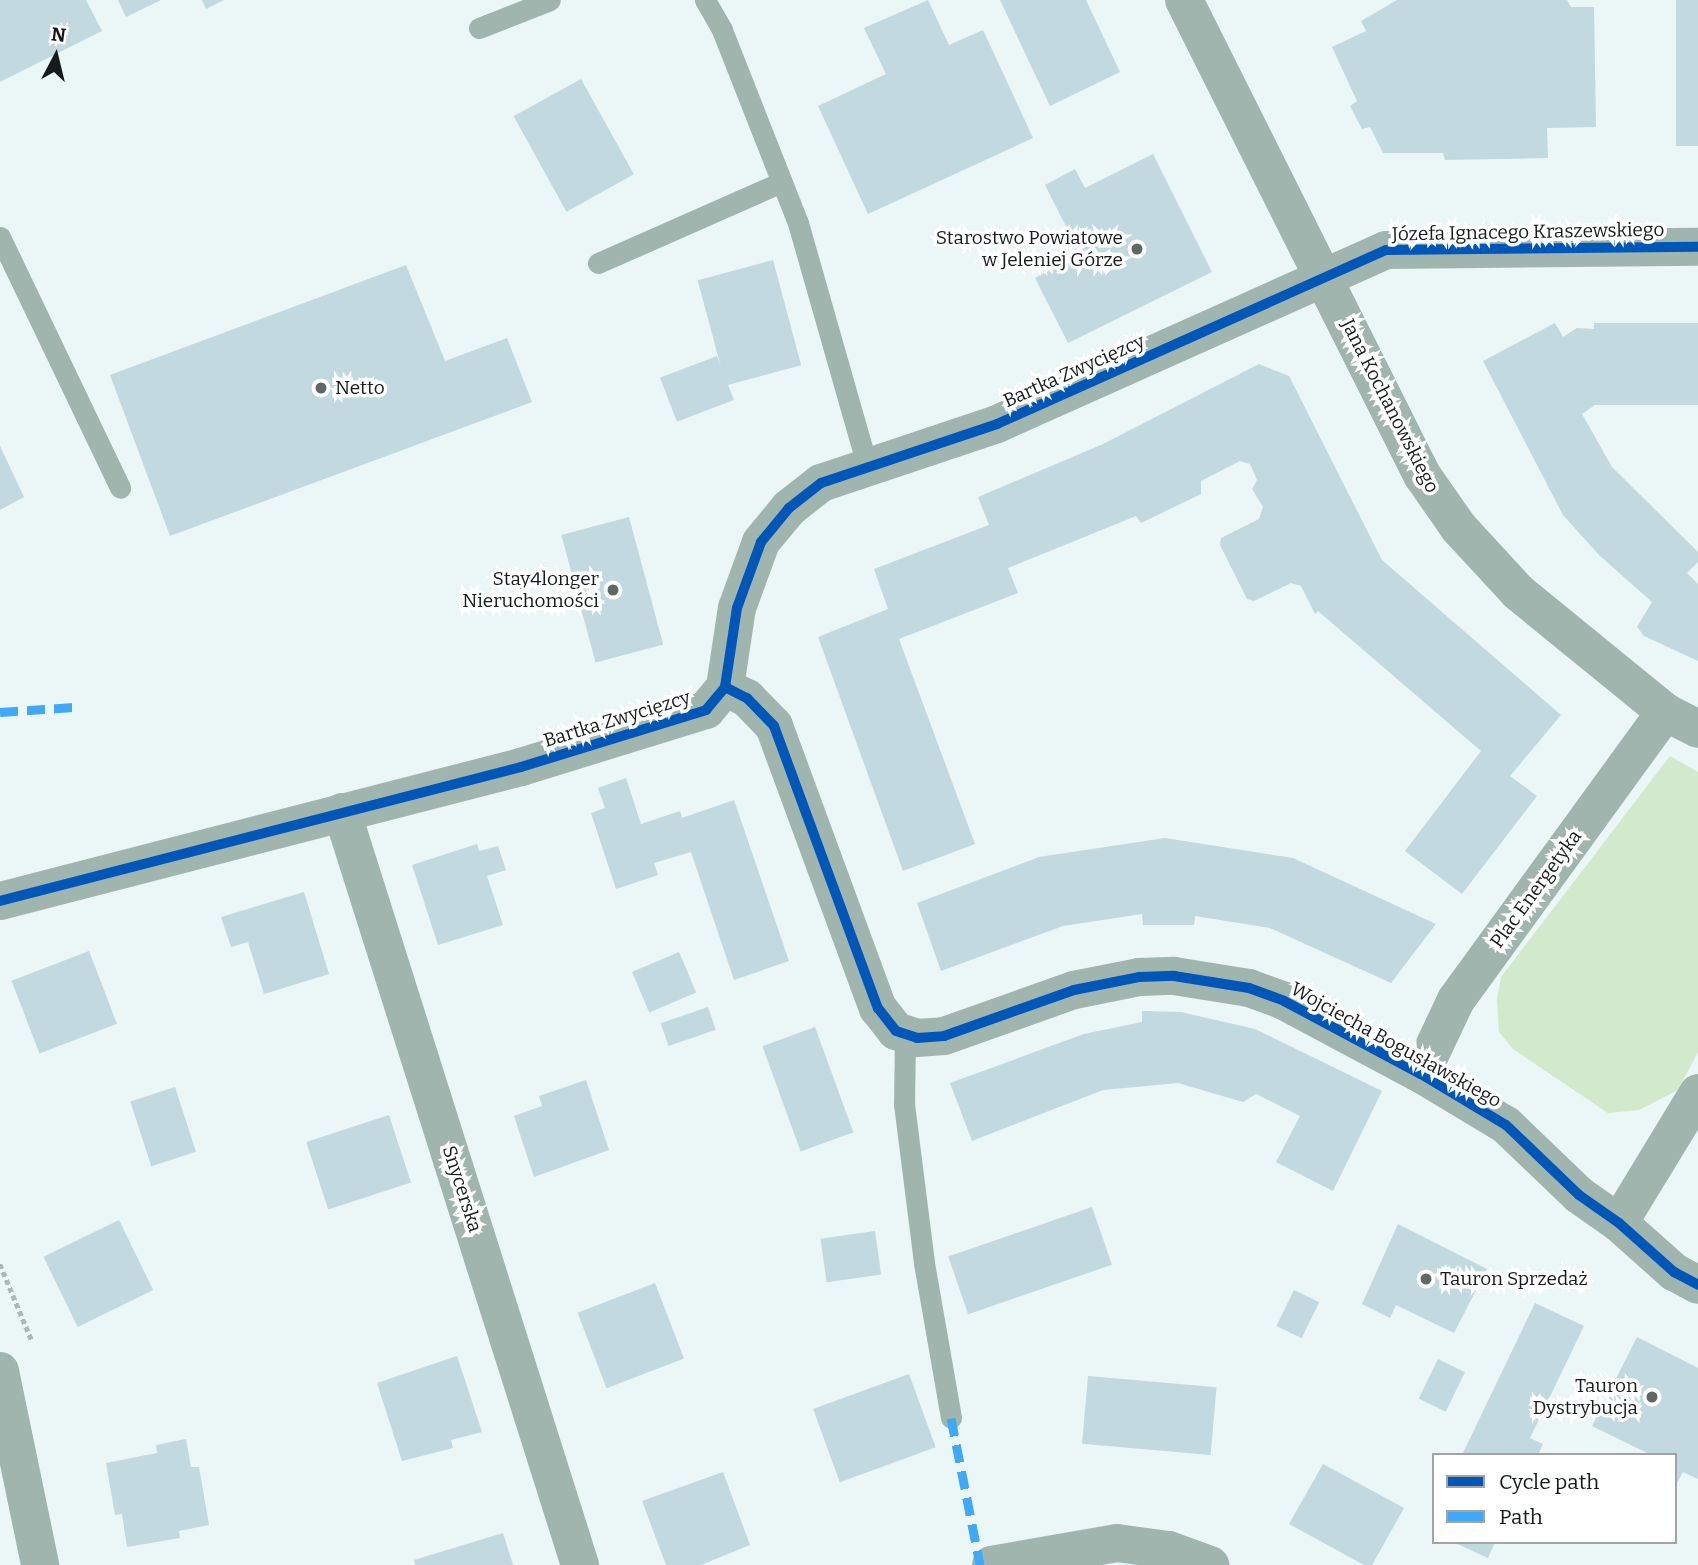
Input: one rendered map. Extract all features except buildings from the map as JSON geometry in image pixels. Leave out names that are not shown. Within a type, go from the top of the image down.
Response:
[{"type":"street","name":"Jana Kochanowskiego","points":[[1184,0],[1422,475],[1458,528],[1518,592],[1681,720]]},
{"type":"street","name":"Józefa Ignacego Kraszewskiego","points":[[1322,277],[1386,250],[1698,247]]},
{"type":"street","name":"Bartka Zwycięzcy","points":[[0,901],[342,813],[677,721],[706,710],[725,687],[737,608],[761,542],[789,508],[821,483],[867,465],[997,424],[1322,277]]},
{"type":"street","points":[[725,687],[747,698],[774,726],[878,1008],[885,1021],[905,1035]]},
{"type":"street","name":"Plac Energetyka","points":[[1421,1074],[1456,1000],[1681,720]]},
{"type":"street","name":"Snycerska","points":[[342,813],[580,1565]]},
{"type":"street","name":"Wojciecha Bogusławskiego","points":[[905,1035],[944,1036],[1109,981],[1174,976],[1249,988],[1284,1001],[1421,1074],[1506,1125],[1579,1195],[1619,1223],[1674,1272],[1698,1284]]},
{"type":"street","points":[[1619,1223],[1698,1093]]},
{"type":"street","points":[[0,1371],[40,1565]]},
{"type":"street","points":[[991,1565],[1117,1542],[1169,1550],[1210,1565]]},
{"type":"lane","points":[[479,28],[550,0]]},
{"type":"lane","points":[[705,0],[722,30],[779,183],[798,223],[867,465]]},
{"type":"lane","points":[[598,263],[779,183]]},
{"type":"lane","points":[[0,237],[120,488]]},
{"type":"lane","points":[[905,1035],[904,1104],[924,1263],[951,1418]]},
{"type":"green space","points":[[1670,756],[1698,772],[1698,1052],[1678,1090],[1639,1110],[1608,1113],[1513,1049],[1499,1032],[1497,999],[1501,977]]},
{"type":"marked path","points":[[0,712],[74,707]]},
{"type":"marked path","points":[[951,1418],[980,1565]]},
{"type":"cycle path","points":[[0,901],[521,767],[706,710],[725,687],[737,608],[761,542],[789,508],[821,483],[997,424],[1386,250],[1698,247]]},
{"type":"cycle path","points":[[725,687],[747,698],[774,726],[878,1008],[896,1031],[917,1038],[944,1036],[1074,990],[1139,977],[1174,976],[1249,988],[1284,1001],[1421,1074],[1506,1125],[1579,1195],[1619,1223],[1674,1272],[1698,1285]]},
{"type":"place","name":"Starostwo Powiatowe w Jeleniej Górze","points":[[1137,249]]},
{"type":"place","name":"Netto","points":[[321,388]]},
{"type":"place","name":"Stay4longer Nieruchomości","points":[[613,590]]},
{"type":"place","name":"Tauron Sprzedaż","points":[[1426,1279]]},
{"type":"place","name":"Tauron Dystrybucja","points":[[1652,1397]]}]
